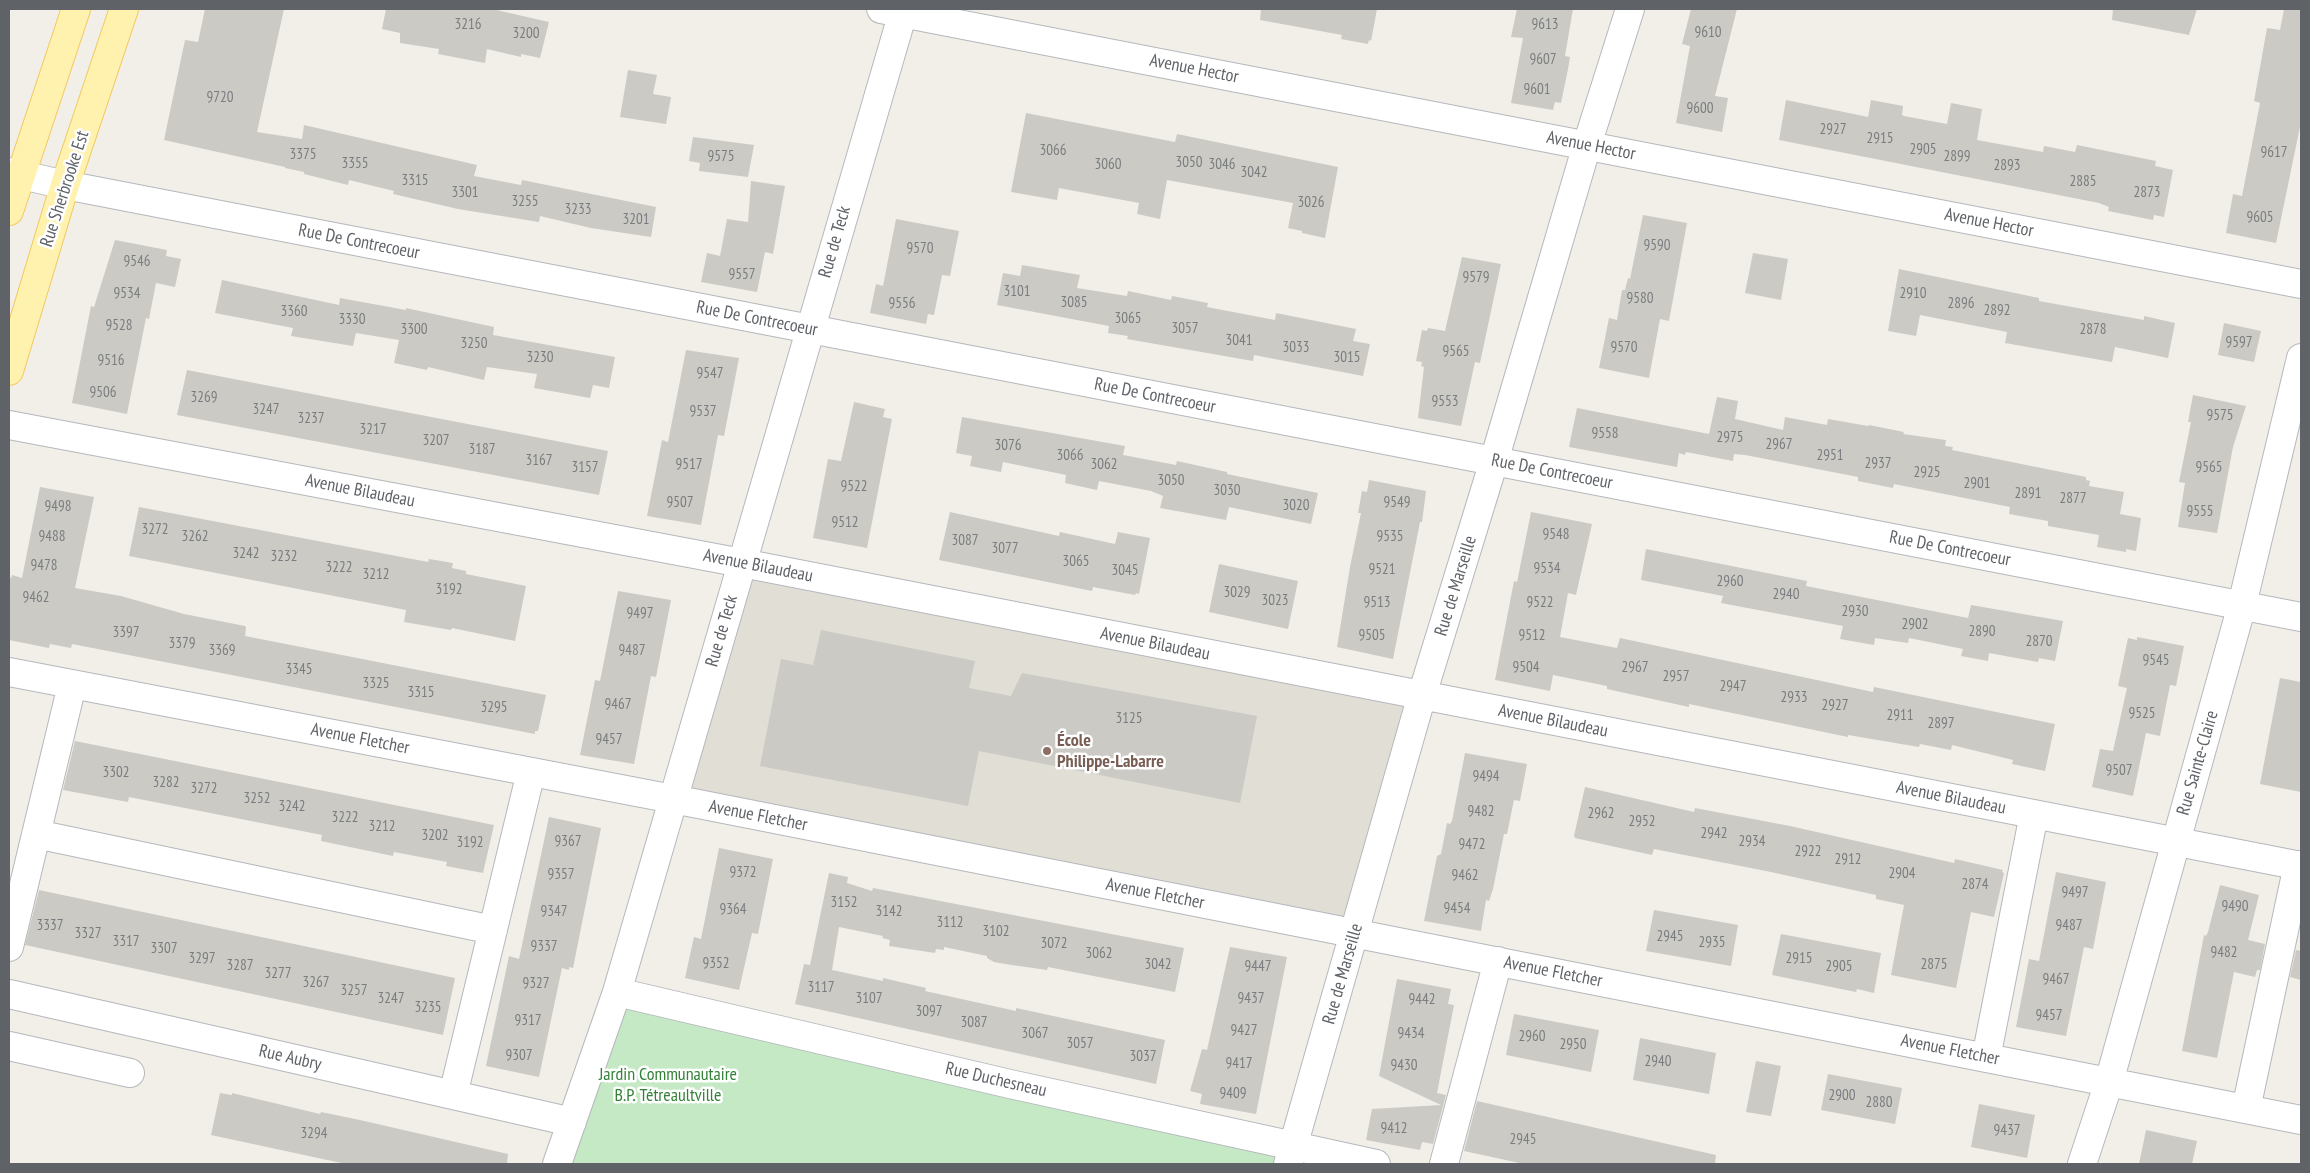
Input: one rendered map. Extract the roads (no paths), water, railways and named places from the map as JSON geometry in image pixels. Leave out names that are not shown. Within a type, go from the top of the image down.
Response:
[{"type":"main road","points":[[9,212],[14,174],[76,9]]},
{"type":"main road","name":"Rue Sherbrooke Est","points":[[9,371],[65,186],[124,9]]},
{"type":"street","name":"Rue de Marseille","points":[[1290,1155],[1422,695],[1494,461],[1587,145],[1630,9]]},
{"type":"street","name":"Avenue Hector","points":[[896,10],[2301,284]]},
{"type":"street","name":"Rue de Teck","points":[[557,1164],[617,992],[810,329],[896,10]]},
{"type":"street","name":"Rue De Contrecoeur","points":[[14,174],[65,186],[2301,617]]},
{"type":"street","name":"Rue Sainte-Claire","points":[[2082,1164],[2108,1082],[2242,605],[2301,358]]},
{"type":"street","name":"Avenue Bilaudeau","points":[[9,425],[742,563],[2300,866]]},
{"type":"street","name":"Avenue Fletcher","points":[[9,672],[673,799],[2301,1120]]},
{"type":"street","points":[[9,947],[72,685]]},
{"type":"street","points":[[453,1095],[531,772]]},
{"type":"street","points":[[1986,1058],[2034,814]]},
{"type":"street","points":[[36,834],[493,930]]},
{"type":"street","points":[[2246,1109],[2300,866]]},
{"type":"street","points":[[1444,1164],[1498,961]]},
{"type":"street","name":"Rue Duchesneau","points":[[617,992],[1010,1084],[1290,1155],[1376,1164]]},
{"type":"street","name":"Rue Aubry","points":[[9,994],[572,1122]]},
{"type":"street","points":[[9,1046],[130,1073]]},
{"type":"place","name":"École Philippe-Labarre","points":[[1047,751]]},
{"type":"park label","name":"Jardin Communautaire B.P. Tétreaultville","points":[[668,1085]]}]
